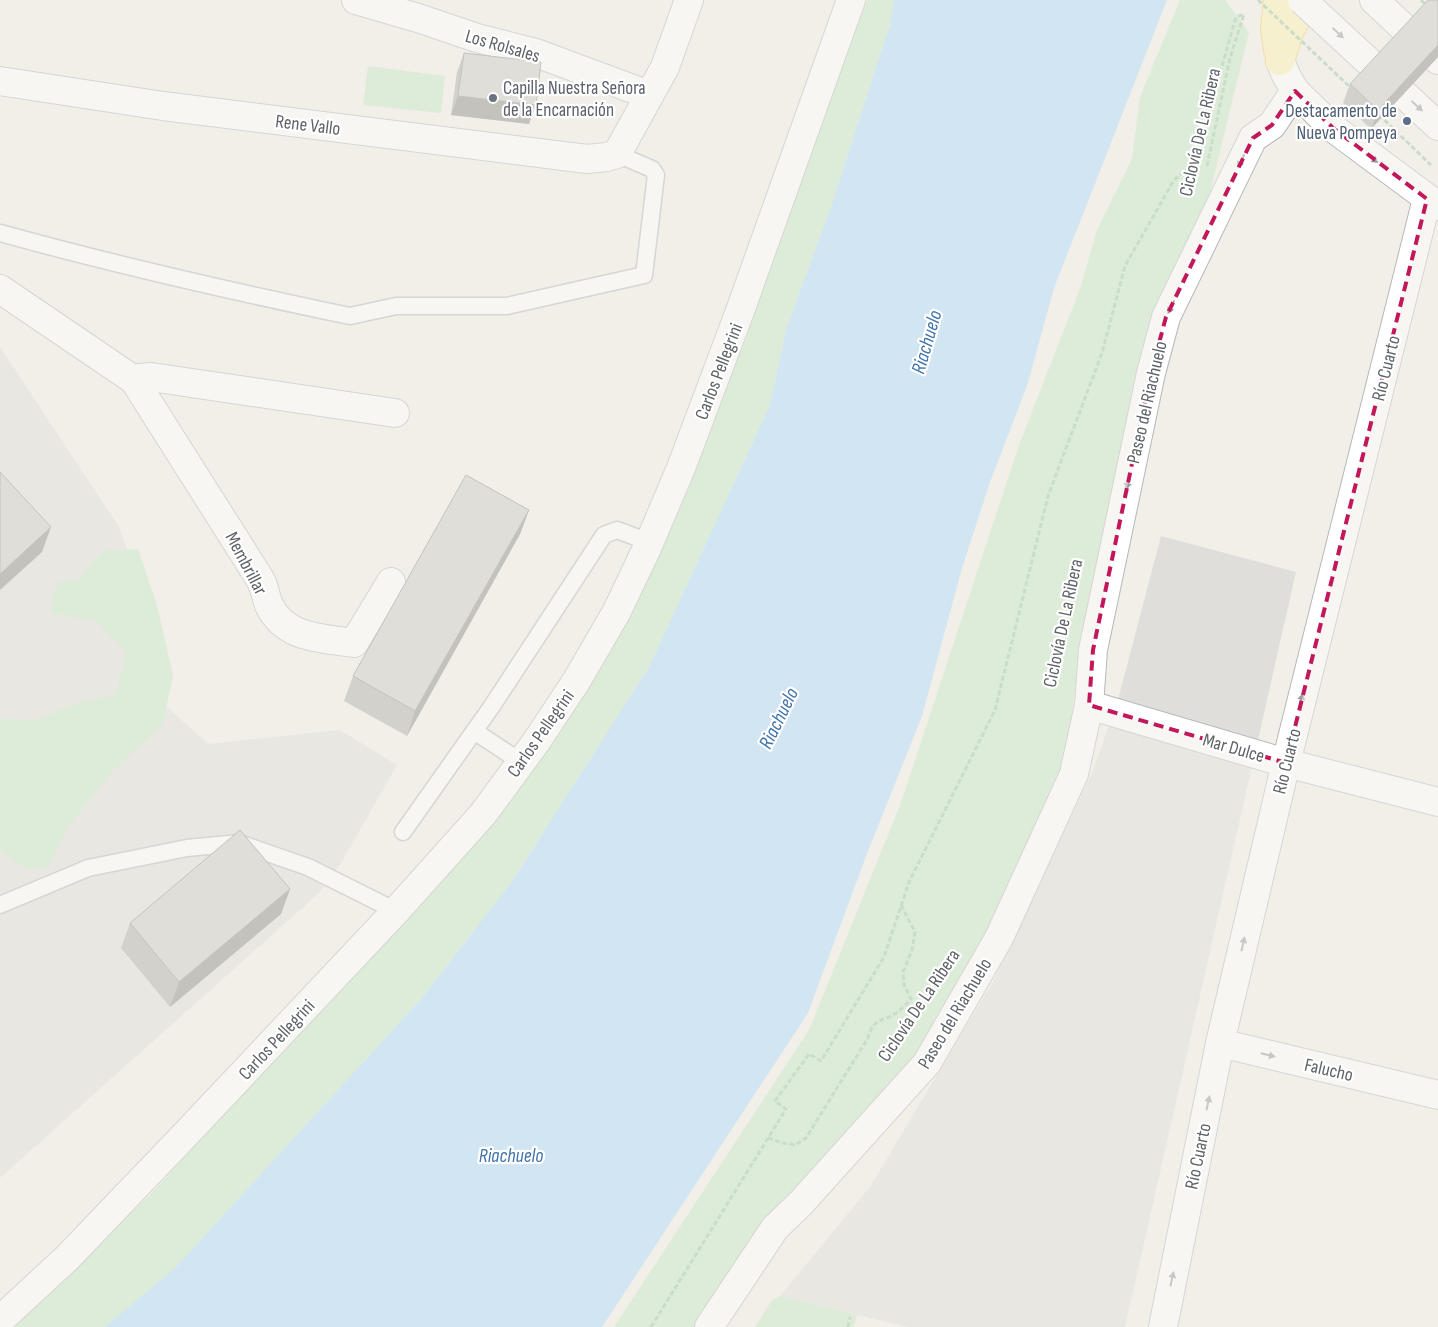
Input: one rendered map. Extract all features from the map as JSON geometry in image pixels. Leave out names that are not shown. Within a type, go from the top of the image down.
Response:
[{"type":"main road","points":[[1278,0],[1275,29],[1280,61]]},
{"type":"main road","points":[[1280,61],[1288,34],[1304,0]]},
{"type":"street","name":"Los Rolsales","points":[[356,0],[477,38],[536,53],[649,95]]},
{"type":"street","points":[[617,154],[665,67],[689,0]]},
{"type":"street","name":"Carlos Pellegrini","points":[[0,1320],[67,1258],[184,1137],[396,911],[483,814],[577,680],[616,611],[681,468],[740,311],[851,0]]},
{"type":"street","points":[[1304,0],[1438,126]]},
{"type":"street","points":[[1374,0],[1434,56]]},
{"type":"street","points":[[1280,61],[1295,91],[1333,128],[1433,202]]},
{"type":"street","name":"Rene Vallo","points":[[0,82],[163,106],[587,159],[617,154]]},
{"type":"street","name":"Paseo del Riachuelo","points":[[709,1327],[775,1228],[800,1204],[927,1063],[999,938],[1074,774],[1089,705],[1093,650],[1151,373],[1166,317],[1252,138],[1272,125],[1295,91]]},
{"type":"street","name":"Río Cuarto","points":[[1163,1327],[1220,1044],[1286,763],[1433,202]]},
{"type":"street","points":[[0,289],[134,380],[151,377],[395,413]]},
{"type":"street","name":"Membrillar","points":[[134,380],[248,560],[262,584],[270,606],[277,618],[287,628],[299,634],[354,643],[391,582]]},
{"type":"street","name":"Mar Dulce","points":[[1089,705],[1286,763],[1438,802]]},
{"type":"street","name":"Falucho","points":[[1220,1044],[1438,1095]]},
{"type":"lane","points":[[0,233],[229,291],[350,316],[396,306],[507,306],[644,275],[656,175],[652,169],[617,154]]},
{"type":"lane","points":[[403,832],[474,731],[604,535],[617,530],[649,542]]},
{"type":"lane","points":[[474,731],[521,762]]},
{"type":"lane","points":[[0,906],[88,868],[187,848],[239,842],[308,867],[396,911]]},
{"type":"path","points":[[1258,0],[1352,89]]},
{"type":"path","points":[[1421,0],[1432,11]]},
{"type":"path","name":"Ciclovía De La Ribera","points":[[901,905],[908,882],[995,710],[1048,496],[1102,353],[1125,266],[1174,180],[1194,164],[1236,17],[1244,14],[1230,58],[1206,173]]},
{"type":"path","points":[[1373,110],[1431,165]]},
{"type":"path","points":[[768,1138],[795,1145],[806,1138],[868,1038],[870,1029],[880,1019],[895,1013],[911,998],[904,985],[903,972],[912,950],[915,932],[901,905]]},
{"type":"path","points":[[651,1327],[786,1109],[775,1101],[809,1054],[821,1061],[884,957],[901,905]]},
{"type":"path","points":[[848,1327],[850,1317]]},
{"type":"highlighted area","points":[[1295,91],[1333,128],[1427,199],[1286,763],[1089,705],[1093,650],[1151,373],[1166,317],[1253,138],[1272,125]]},
{"type":"shaded area","points":[[0,347],[119,527],[159,638],[150,691],[208,744],[340,730],[397,765],[340,865],[319,893],[0,1178]]},
{"type":"shaded area","points":[[1161,536],[1296,572],[1125,1327],[908,1327],[780,1296],[870,1187],[994,980],[1093,771],[1119,696]]},
{"type":"green space","points":[[867,0],[894,0],[890,24],[832,204],[786,330],[770,405],[649,667],[513,880],[422,998],[176,1267],[105,1327],[8,1327],[151,1194],[438,877],[552,736],[735,363]]},
{"type":"green space","points":[[1180,0],[1225,0],[1249,32],[1210,193],[1160,319],[1076,682],[1065,769],[1002,906],[927,1039],[793,1192],[699,1327],[614,1327],[809,1030],[901,803],[1019,445],[1080,289],[1097,230],[1132,159],[1140,97]]},
{"type":"green space","points":[[368,66],[445,76],[441,113],[363,105]]},
{"type":"green space","points":[[138,549],[157,605],[173,675],[163,723],[108,776],[70,824],[48,867],[24,868],[0,850],[0,719],[37,720],[74,704],[116,694],[127,652],[96,621],[50,613],[57,583],[80,578],[102,551]]},
{"type":"green space","points":[[780,1296],[857,1315],[854,1327],[755,1327],[772,1300]]},
{"type":"water","name":"Riachuelo","points":[[894,0],[1167,0],[1054,288],[1027,386],[990,482],[962,568],[922,716],[866,856],[808,1013],[602,1327],[105,1327],[176,1267],[422,998],[513,880],[649,667],[770,405],[786,330],[832,204],[890,24]]},
{"type":"building","points":[[1428,0],[1438,0],[1438,45],[1378,110],[1350,84]]},
{"type":"building","points":[[464,53],[541,62],[536,105],[458,96]]},
{"type":"building","points":[[0,472],[51,527],[0,574]]},
{"type":"building","points":[[466,475],[529,510],[415,711],[353,676]]},
{"type":"building","points":[[240,830],[290,889],[179,982],[130,923]]},
{"type":"place","name":"Capilla Nuestra Señora de la Encarnación","points":[[493,98]]},
{"type":"place","name":"Destacamento de Nueva Pompeya","points":[[1407,121]]}]
